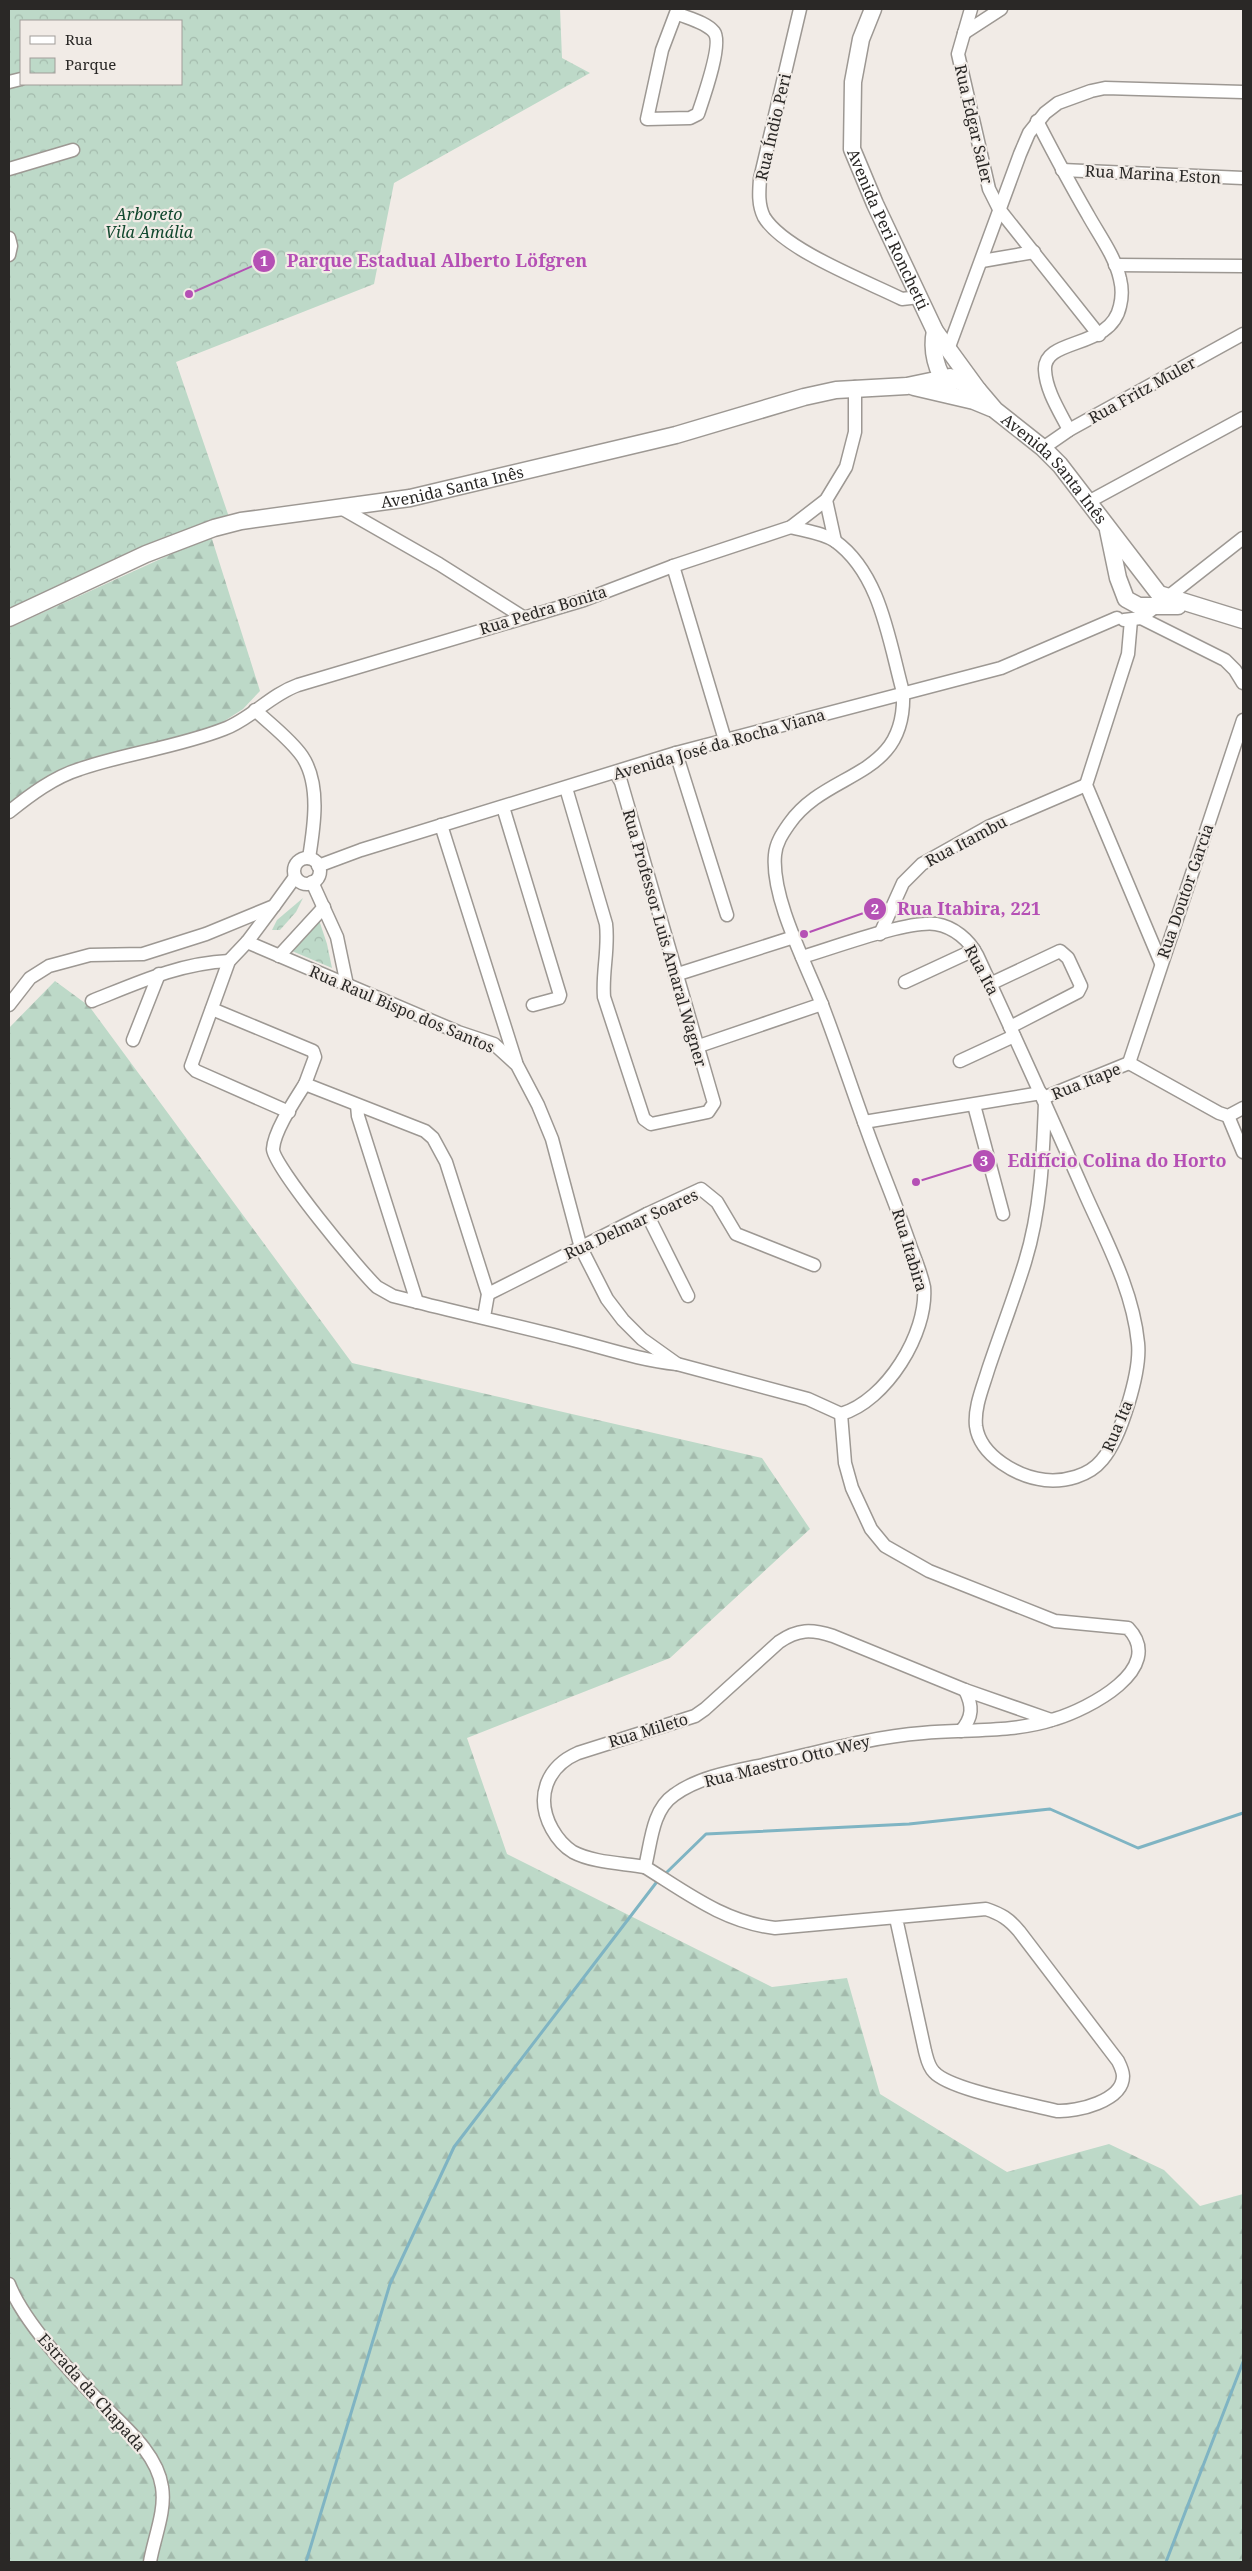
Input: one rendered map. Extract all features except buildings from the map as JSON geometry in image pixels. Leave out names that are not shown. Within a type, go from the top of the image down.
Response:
[{"type":"main road","name":"Avenida Peri Ronchetti","points":[[872,9],[861,39],[853,82],[852,149],[862,175],[935,331]]},
{"type":"main road","points":[[935,331],[949,347],[976,395]]},
{"type":"main road","points":[[935,331],[933,338],[937,371],[944,384]]},
{"type":"main road","points":[[944,384],[949,347]]},
{"type":"main road","name":"Avenida Santa Inês","points":[[944,384],[976,395]]},
{"type":"main road","name":"Avenida Santa Inês","points":[[9,618],[146,554],[214,528],[241,521],[410,498],[444,491],[676,435],[804,397],[855,387],[944,384],[976,395],[1043,448],[1060,465],[1159,594],[1160,602]]},
{"type":"main road","name":"Avenida Santa Inês","points":[[1108,530],[1118,578],[1125,595]]},
{"type":"main road","points":[[1146,577],[1131,581],[1125,586],[1125,595],[1139,606],[1160,602],[1172,607],[1185,604],[1226,613],[1243,620]]},
{"type":"street","name":"Rua Índio Peri","points":[[800,9],[760,179],[759,195],[764,215],[785,238],[801,249],[902,299],[919,297]]},
{"type":"street","name":"Rua Edgar Saler","points":[[971,9],[958,54],[989,189],[1000,209],[1099,336]]},
{"type":"street","points":[[964,33],[1000,9]]},
{"type":"street","points":[[676,12],[710,28],[715,33],[718,43],[711,69],[698,114],[690,118],[647,119],[662,50],[676,12]]},
{"type":"street","points":[[949,347],[1020,154],[1037,121],[1058,103],[1105,88],[1243,92]]},
{"type":"street","points":[[1037,121],[1115,265],[1120,280],[1120,306],[1110,326],[1099,336],[1069,344],[1057,351],[1048,358],[1045,365],[1049,389],[1069,430]]},
{"type":"street","points":[[9,169],[73,150]]},
{"type":"street","name":"Rua Marina Eston","points":[[1062,170],[1243,178]]},
{"type":"street","points":[[9,238],[9,255]]},
{"type":"street","points":[[982,261],[1034,252]]},
{"type":"street","points":[[1115,265],[1243,266]]},
{"type":"street","name":"Rua Fritz Muler","points":[[1043,448],[1069,430],[1243,334]]},
{"type":"street","points":[[835,541],[826,500],[846,466],[852,447],[856,414],[855,387]]},
{"type":"street","points":[[1090,502],[1243,418]]},
{"type":"street","name":"Rua Pedra Bonita","points":[[9,812],[43,787],[79,769],[223,730],[276,694],[298,684],[584,600],[673,566],[791,527],[826,500]]},
{"type":"street","points":[[341,508],[439,564],[522,617]]},
{"type":"street","points":[[791,527],[835,541]]},
{"type":"street","points":[[1161,963],[1086,785],[1126,662],[1136,619],[1243,538]]},
{"type":"street","name":"Rua Itabira","points":[[835,541],[860,566],[869,580],[903,692],[904,707],[896,734],[881,758],[870,767],[806,805],[794,818],[779,838],[775,854],[775,874],[794,937],[822,1004],[923,1280],[925,1303],[920,1326],[906,1356],[868,1400],[855,1410],[841,1414]]},
{"type":"street","points":[[673,566],[726,740]]},
{"type":"street","points":[[1125,595],[1117,618],[1136,619],[1225,660],[1243,683]]},
{"type":"street","name":"Avenida José da Rocha Viana","points":[[314,862],[503,807],[676,753],[903,692],[1001,668],[1117,618]]},
{"type":"street","points":[[255,710],[293,746],[307,764],[314,798],[314,862],[319,873],[312,882],[303,883],[295,877]]},
{"type":"street","name":"Rua Doutor Garcia","points":[[1129,1063],[1243,720]]},
{"type":"street","points":[[676,753],[727,915]]},
{"type":"street","name":"Rua Professor Luis Amaral Wagner","points":[[566,788],[606,924],[608,944],[603,976],[606,1003],[643,1116],[646,1122],[651,1124],[708,1112],[714,1104],[675,975],[621,782],[616,772]]},
{"type":"street","name":"Rua Itambu","points":[[880,934],[903,883],[922,864],[988,827],[1086,785]]},
{"type":"street","points":[[503,807],[560,995],[558,998],[533,1005]]},
{"type":"street","points":[[441,825],[517,1065]]},
{"type":"street","points":[[289,1112],[196,1072],[191,1066],[228,960],[247,942],[295,877],[294,870],[297,863],[303,859],[314,862]]},
{"type":"street","points":[[312,882],[337,937],[347,984]]},
{"type":"street","points":[[9,1006],[30,978],[63,961],[90,955],[133,955],[153,952],[214,931],[274,906]]},
{"type":"street","points":[[278,956],[324,907]]},
{"type":"street","name":"Rua Ita","points":[[802,958],[913,925],[936,924],[965,938],[974,950],[1043,1098],[1116,1262],[1136,1328],[1138,1348],[1134,1384],[1108,1453],[1098,1465],[1081,1475],[1052,1481],[1032,1477],[1004,1465],[987,1449],[976,1426],[980,1398],[1024,1264],[1037,1215],[1041,1190],[1043,1098]]},
{"type":"street","points":[[675,975],[794,937]]},
{"type":"street","name":"Rua Raul Bispo dos Santos","points":[[247,942],[458,1032],[494,1044],[517,1065],[538,1105],[552,1138],[581,1248],[607,1299],[624,1320],[642,1339],[677,1364],[808,1399],[841,1414]]},
{"type":"street","points":[[905,982],[974,950]]},
{"type":"street","points":[[960,1061],[1078,992],[1081,986],[1068,958],[1060,951],[990,984]]},
{"type":"street","points":[[92,1002],[159,974],[202,962],[228,960]]},
{"type":"street","points":[[133,1040],[159,974]]},
{"type":"street","points":[[696,1047],[822,1004]]},
{"type":"street","points":[[212,1009],[313,1050],[315,1057],[305,1084],[289,1112],[273,1148],[276,1160],[289,1180],[376,1286],[393,1296],[654,1362],[677,1364]]},
{"type":"street","points":[[1129,1063],[1228,1116],[1243,1152]]},
{"type":"street","name":"Rua Itape","points":[[864,1122],[974,1105],[1043,1098],[1129,1063]]},
{"type":"street","points":[[305,1084],[425,1131],[433,1138],[446,1162],[488,1294],[484,1318]]},
{"type":"street","points":[[357,1105],[358,1116],[417,1302]]},
{"type":"street","points":[[974,1105],[1003,1214]]},
{"type":"street","points":[[1228,1116],[1243,1108]]},
{"type":"street","name":"Rua Delmar Soares","points":[[488,1294],[701,1189],[717,1202],[736,1234],[814,1265]]},
{"type":"street","points":[[647,1214],[688,1296]]},
{"type":"street","name":"Rua Maestro Otto Wey","points":[[645,1867],[659,1811],[675,1794],[691,1785],[742,1770],[849,1745],[922,1733],[1012,1727],[1053,1720],[1101,1699],[1130,1673],[1137,1661],[1140,1653],[1139,1645],[1128,1628],[1054,1621],[929,1571],[885,1546],[871,1529],[852,1488],[845,1464],[841,1414]]},
{"type":"street","name":"Rua Mileto","points":[[645,1867],[588,1857],[573,1852],[555,1835],[545,1812],[544,1788],[556,1767],[566,1758],[694,1716],[706,1709],[790,1634],[803,1630],[817,1631],[833,1636],[966,1690],[1053,1720]]},
{"type":"street","points":[[962,1731],[967,1724],[972,1710],[966,1690]]},
{"type":"street","points":[[645,1867],[706,1906],[734,1920],[758,1926],[774,1928],[986,1909],[1008,1918],[1118,2060],[1123,2076],[1120,2086],[1098,2103],[1071,2112],[1058,2111],[973,2090],[939,2076],[928,2064],[896,1918]]},
{"type":"street","name":"Estrada da Chapada","points":[[9,2284],[18,2304],[35,2327],[98,2400],[134,2437],[156,2470],[162,2488],[162,2499],[150,2562]]},
{"type":"green space","name":"Arboreto Vila Amália","points":[[9,9],[560,9],[562,58],[590,73],[394,183],[374,284],[176,362],[230,520],[9,618]]},
{"type":"green space","points":[[211,536],[260,691],[243,709],[215,727],[89,763],[9,810],[9,628]]},
{"type":"green space","points":[[303,898],[296,912],[280,930],[272,930],[277,920]]},
{"type":"green space","points":[[319,920],[327,944],[332,968],[292,951]]},
{"type":"green space","points":[[55,981],[89,1006],[352,1363],[762,1458],[810,1529],[670,1658],[467,1738],[507,1854],[772,1987],[847,1978],[880,2094],[1007,2172],[1109,2144],[1164,2170],[1200,2206],[1243,2194],[1243,2562],[9,2562],[9,1028]]},
{"type":"waterway","points":[[664,1875],[706,1834],[909,1824],[1050,1809],[1138,1848],[1243,1813]]},
{"type":"waterway","points":[[306,2562],[390,2284],[454,2147],[659,1879]]},
{"type":"waterway","points":[[1166,2562],[1243,2362]]},
{"type":"place","name":"Parque Estadual Alberto Löfgren","points":[[189,294]]},
{"type":"place","name":"Rua Itabira, 221","points":[[804,934]]},
{"type":"place","name":"Edifício Colina do Horto","points":[[916,1182]]}]
